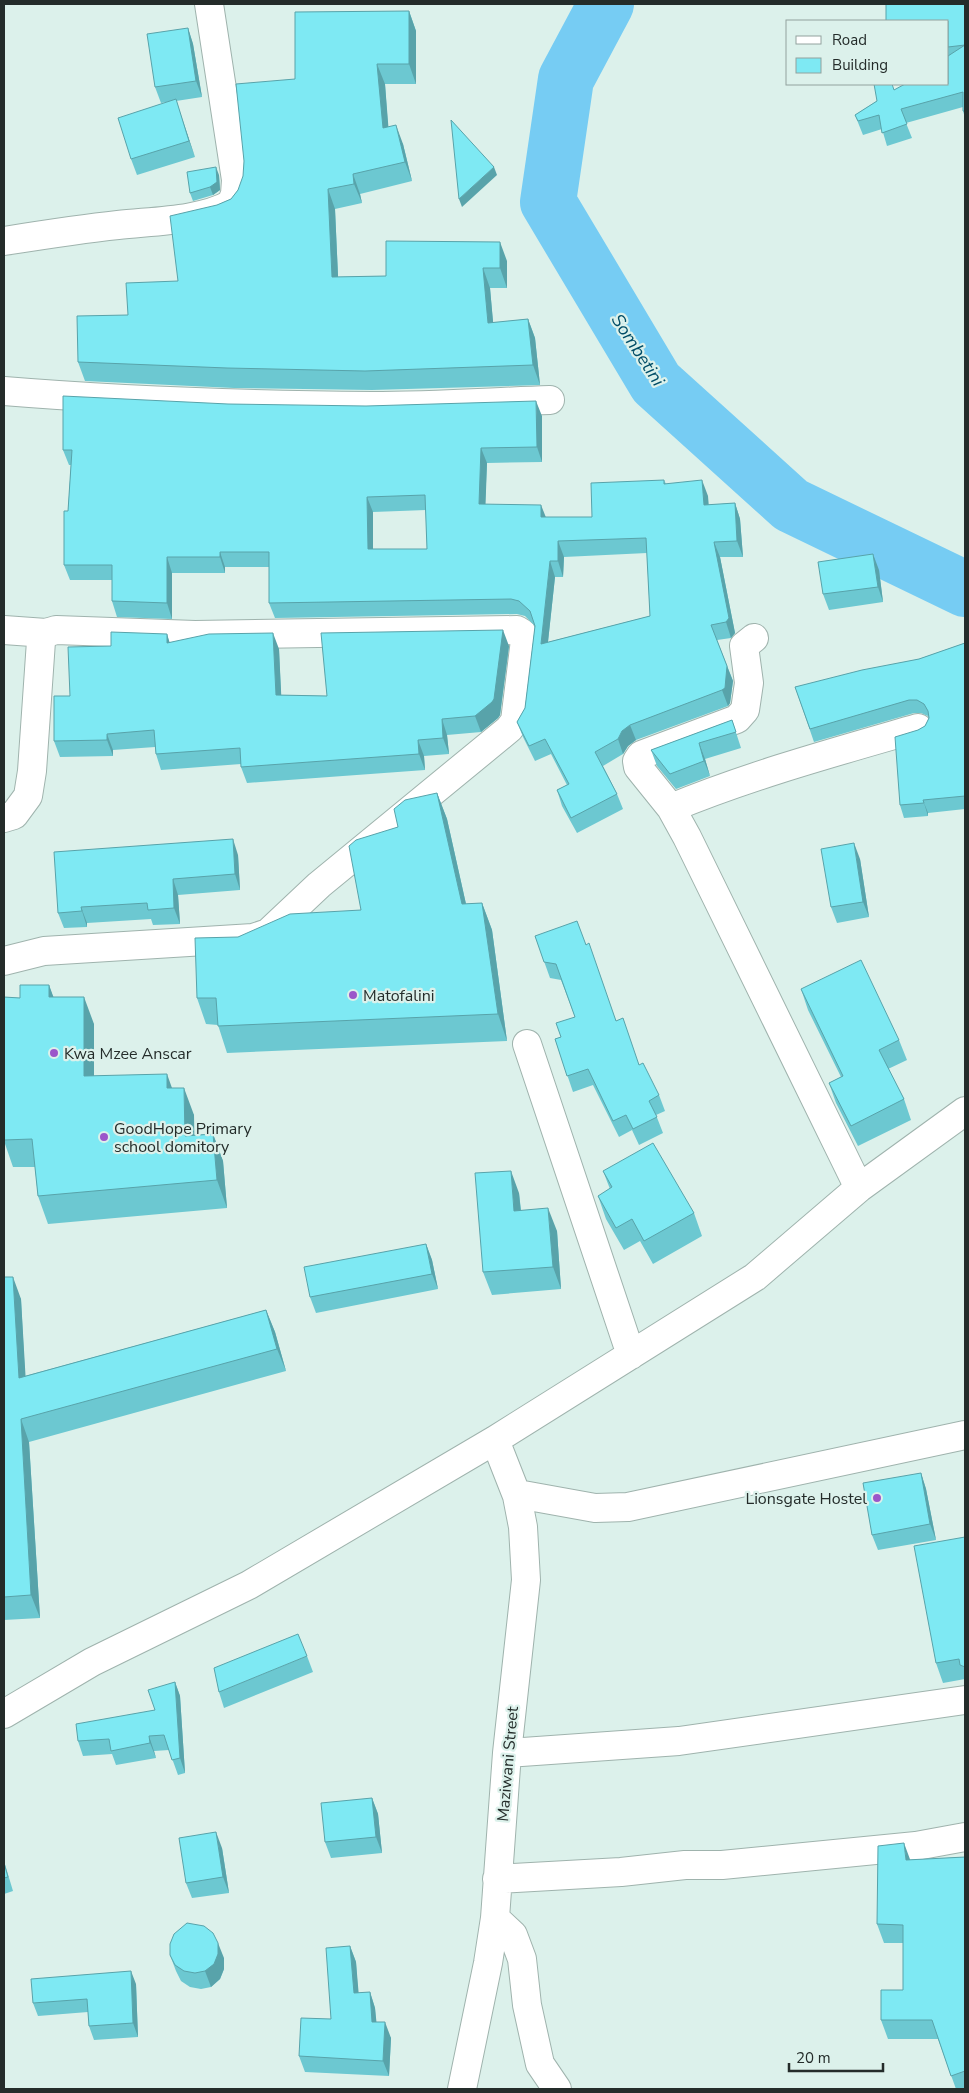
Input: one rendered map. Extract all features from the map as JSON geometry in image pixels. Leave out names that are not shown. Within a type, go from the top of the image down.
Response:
[{"type":"street","points":[[4,241],[80,229],[198,216],[231,204],[235,194],[236,180],[209,4]]},
{"type":"street","points":[[4,391],[68,396],[374,406],[550,400]]},
{"type":"street","points":[[4,630],[46,633],[56,630],[195,635],[517,630],[522,633],[525,640],[515,721],[509,729],[319,885],[268,933],[252,938],[44,951],[4,961]]},
{"type":"street","points":[[4,818],[14,815],[28,796],[32,771],[41,642],[46,633]]},
{"type":"street","points":[[754,638],[744,646],[749,683],[745,710],[736,719],[640,755],[637,762],[638,767],[671,808],[687,837],[859,1188]]},
{"type":"street","points":[[671,808],[705,794],[795,763],[918,728]]},
{"type":"street","points":[[527,1044],[631,1355]]},
{"type":"street","points":[[4,1714],[92,1662],[249,1585],[495,1440],[631,1355],[755,1277],[859,1188],[965,1111]]},
{"type":"street","points":[[517,1496],[523,1495],[596,1508],[628,1507],[965,1435]]},
{"type":"street","name":"Maziwani Street","points":[[462,2089],[488,1963],[495,1918],[507,1753],[526,1580],[523,1527],[517,1496],[495,1440]]},
{"type":"street","points":[[507,1753],[679,1741],[965,1700]]},
{"type":"street","points":[[497,1878],[621,1872],[685,1865],[722,1865],[817,1854],[916,1846],[965,1837]]},
{"type":"street","points":[[495,1918],[513,1935],[522,1959],[527,2005],[540,2064],[557,2089]]},
{"type":"building","points":[[886,4],[965,4],[965,45],[949,47],[949,20],[886,20]]},
{"type":"building","points":[[409,11],[409,64],[377,64],[383,128],[396,125],[405,162],[353,174],[354,184],[328,189],[332,277],[386,276],[386,241],[500,242],[500,268],[483,268],[488,323],[528,319],[533,365],[365,371],[78,362],[77,316],[128,315],[126,283],[178,281],[170,216],[217,205],[231,199],[238,190],[243,176],[244,161],[236,84],[295,79],[295,12]]},
{"type":"building","points":[[188,28],[196,81],[155,87],[147,34]]},
{"type":"building","points":[[965,45],[965,111],[963,111],[963,92],[901,109],[907,124],[882,133],[879,115],[858,121],[855,115],[877,101],[874,85],[892,85],[894,90],[903,85],[949,85],[949,55]]},
{"type":"building","points":[[176,99],[189,141],[131,159],[118,118]]},
{"type":"building","points":[[451,120],[494,167],[459,199]]},
{"type":"building","points":[[216,167],[217,182],[210,187],[190,193],[187,172]]},
{"type":"building","points":[[63,396],[228,404],[366,406],[536,401],[537,447],[481,448],[479,504],[541,505],[541,517],[592,517],[591,483],[664,480],[664,484],[702,480],[704,505],[735,503],[737,541],[714,542],[729,618],[726,622],[711,625],[727,666],[725,688],[630,725],[622,731],[618,739],[595,752],[617,794],[571,818],[557,790],[569,784],[545,739],[529,746],[517,722],[525,708],[535,626],[530,611],[519,601],[511,599],[269,603],[269,552],[220,552],[220,557],[167,557],[167,603],[112,601],[112,565],[64,565],[64,511],[68,511],[72,450],[63,450]],"holes":[[[425,495],[427,549],[368,549],[367,497]],[[646,538],[650,616],[541,644],[550,561],[558,561],[558,541]]]},
{"type":"building","points":[[873,554],[878,587],[823,594],[818,562]]},
{"type":"building","points":[[503,630],[494,699],[492,702],[475,716],[442,719],[443,738],[418,740],[419,754],[241,767],[240,748],[156,754],[154,730],[107,734],[107,740],[54,741],[54,696],[70,696],[68,647],[111,646],[111,632],[167,634],[167,643],[209,634],[273,633],[276,695],[327,696],[321,633]]},
{"type":"building","points":[[965,643],[965,796],[923,800],[924,803],[900,805],[895,737],[925,726],[929,718],[928,711],[924,704],[917,700],[909,700],[810,729],[795,687],[862,670],[919,659]]},
{"type":"building","points":[[732,720],[736,732],[699,743],[704,761],[670,774],[651,750]]},
{"type":"building","points":[[437,793],[462,904],[482,903],[498,1014],[218,1026],[216,998],[197,998],[195,938],[238,937],[290,914],[361,910],[349,846],[356,840],[398,827],[394,809],[405,800]]},
{"type":"building","points":[[233,839],[235,874],[173,879],[174,908],[148,910],[147,903],[81,907],[82,911],[58,913],[54,852]]},
{"type":"building","points":[[854,843],[863,902],[831,907],[821,849]]},
{"type":"building","points":[[577,921],[586,945],[589,943],[616,1021],[623,1018],[639,1065],[643,1063],[659,1095],[649,1101],[657,1117],[633,1129],[626,1115],[613,1121],[588,1069],[567,1076],[555,1039],[561,1037],[556,1023],[575,1017],[556,964],[544,962],[535,936]]},
{"type":"building","points":[[861,960],[899,1040],[879,1050],[904,1099],[851,1126],[829,1083],[843,1076],[801,989]]},
{"type":"building","points":[[20,985],[49,985],[49,997],[84,997],[84,1076],[167,1074],[167,1088],[184,1088],[185,1136],[213,1134],[217,1180],[38,1196],[32,1139],[4,1140],[4,997],[20,998]]},
{"type":"building","points":[[653,1143],[694,1213],[644,1241],[632,1219],[616,1228],[598,1196],[612,1187],[603,1171]]},
{"type":"building","points":[[511,1171],[514,1211],[548,1208],[553,1267],[483,1272],[475,1173]]},
{"type":"building","points":[[426,1244],[432,1274],[310,1297],[304,1267]]},
{"type":"building","points":[[4,1277],[13,1277],[19,1378],[266,1310],[277,1349],[21,1419],[31,1595],[4,1597]]},
{"type":"building","points":[[921,1473],[930,1524],[872,1535],[863,1483]]},
{"type":"building","points":[[965,1537],[965,1667],[960,1665],[959,1659],[936,1663],[914,1546]]},
{"type":"building","points":[[298,1634],[307,1656],[219,1692],[214,1668]]},
{"type":"building","points":[[175,1682],[180,1758],[172,1760],[164,1735],[149,1736],[150,1743],[111,1751],[109,1739],[78,1741],[76,1724],[155,1710],[148,1690]]},
{"type":"building","points":[[372,1798],[376,1837],[325,1842],[321,1803]]},
{"type":"building","points":[[216,1832],[223,1877],[186,1883],[179,1838]]},
{"type":"building","points":[[904,1843],[906,1860],[965,1857],[965,2071],[951,2076],[932,2020],[881,2020],[881,1990],[903,1990],[903,1925],[877,1924],[878,1846]]},
{"type":"building","points":[[4,1863],[8,1877],[4,1878]]},
{"type":"building","points":[[187,1923],[204,1926],[213,1933],[218,1943],[218,1954],[214,1964],[205,1971],[195,1973],[184,1971],[175,1965],[170,1955],[170,1944],[174,1934]]},
{"type":"building","points":[[350,1946],[354,1993],[370,1992],[372,2022],[385,2022],[383,2061],[299,2056],[301,2018],[331,2019],[326,1948]]},
{"type":"building","points":[[131,1971],[133,2023],[89,2026],[87,1999],[33,2003],[31,1979]]},
{"type":"waterway","name":"Sombetini","points":[[606,4],[566,79],[548,202],[656,383],[791,505],[965,589]]},
{"type":"place","name":"Matofalini","points":[[353,995]]},
{"type":"place","name":"Kwa Mzee Anscar","points":[[54,1053]]},
{"type":"place","name":"GoodHope Primary school domitory","points":[[104,1137]]},
{"type":"place","name":"Lionsgate Hostel","points":[[877,1498]]}]
